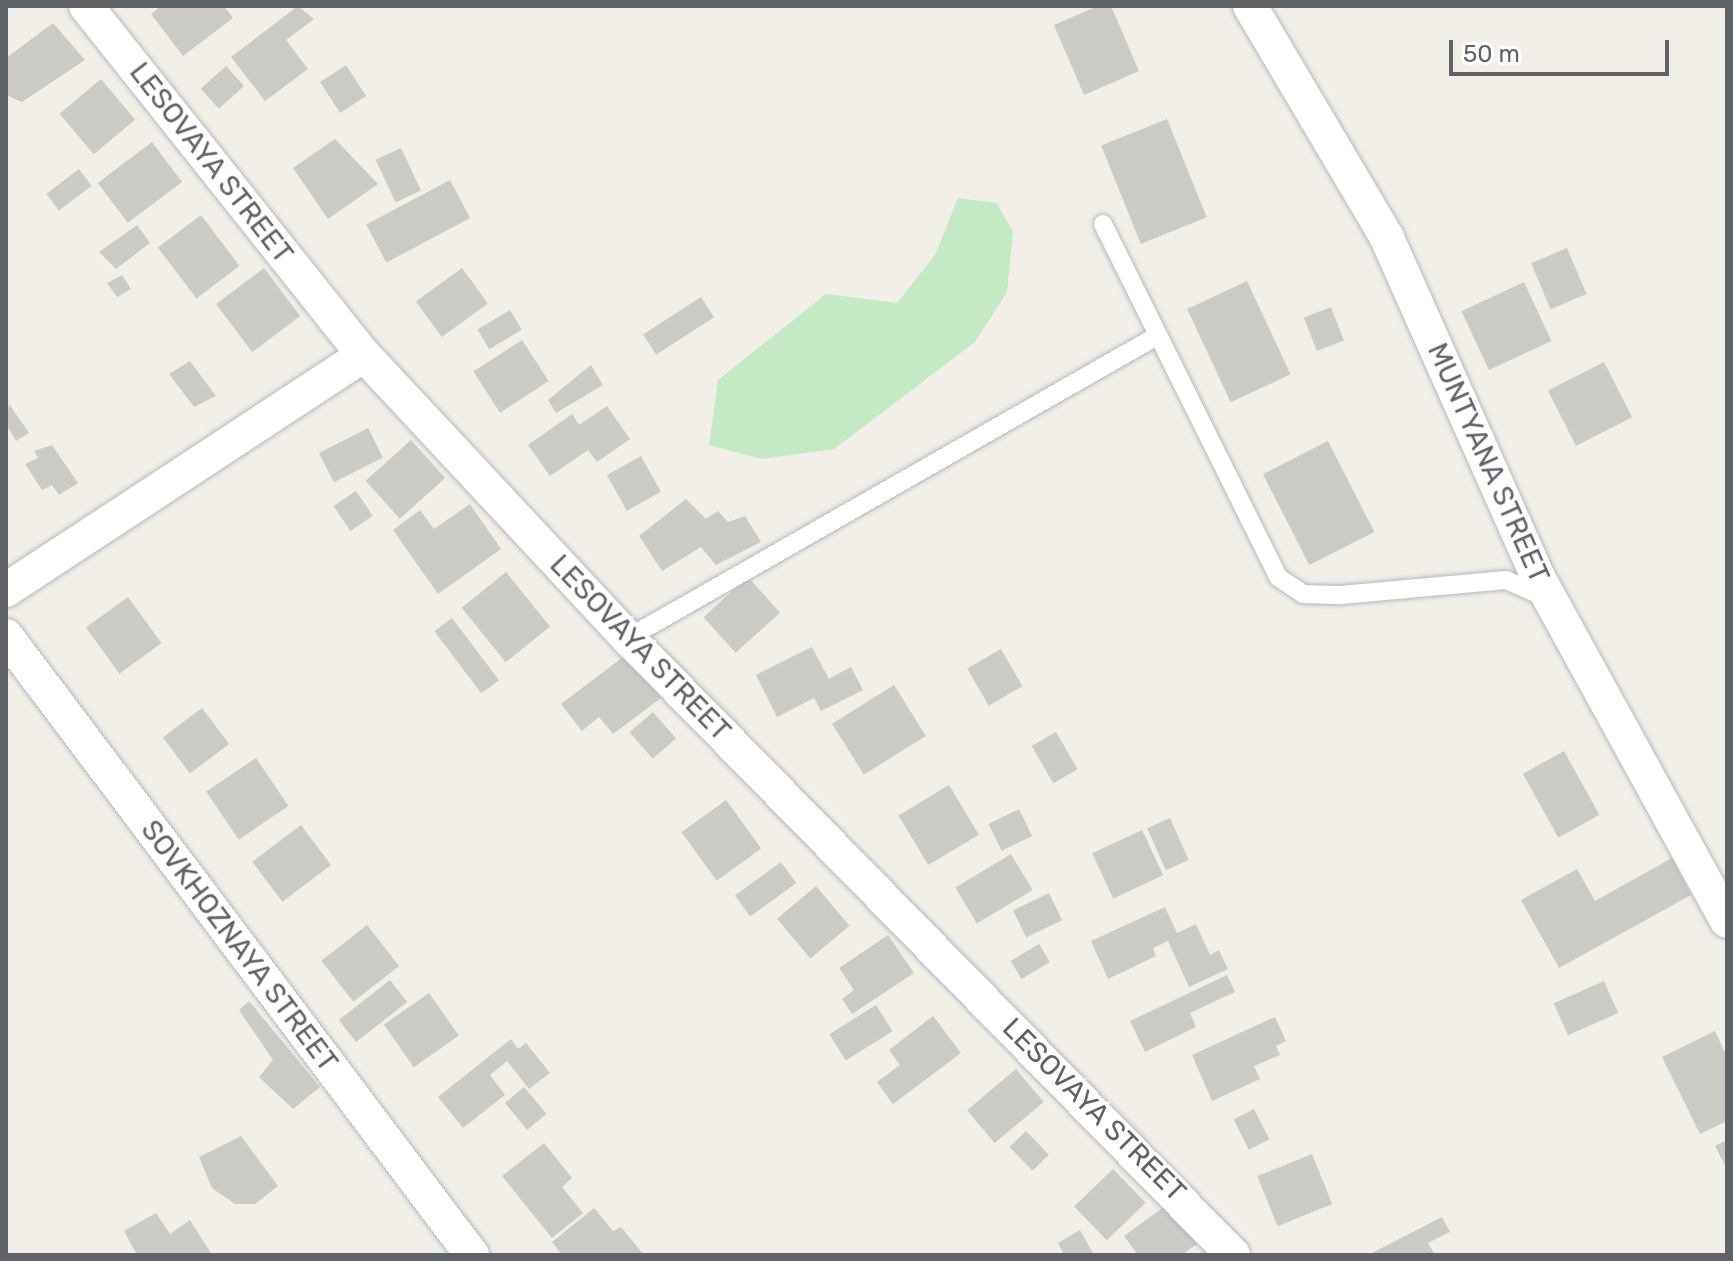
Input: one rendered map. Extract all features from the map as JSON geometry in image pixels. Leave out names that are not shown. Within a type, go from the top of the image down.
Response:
[{"type":"street","name":"LESOVAYA STREET","points":[[86,6],[364,355],[628,638],[1233,1255]]},
{"type":"street","name":"MUNTYANA STREET","points":[[1250,6],[1387,238],[1551,600],[1727,921]]},
{"type":"street","points":[[6,590],[364,355]]},
{"type":"street","name":"SOVKHOZNAYA STREET","points":[[6,636],[472,1255]]},
{"type":"lane","points":[[1103,224],[1155,337],[1278,577],[1303,594],[1476,579],[1506,580],[1551,600]]},
{"type":"lane","points":[[628,638],[1155,337]]},
{"type":"green space","points":[[958,198],[997,203],[1013,232],[1007,292],[975,342],[834,449],[762,459],[709,445],[718,380],[826,294],[897,303],[935,255]]},
{"type":"building","points":[[161,6],[224,6],[233,18],[183,56],[151,14]]},
{"type":"building","points":[[298,6],[314,19],[286,40],[308,69],[265,101],[231,57]]},
{"type":"building","points":[[1098,6],[1111,6],[1139,71],[1084,95],[1054,25]]},
{"type":"building","points":[[53,23],[85,60],[22,102],[6,95],[6,58]]},
{"type":"building","points":[[346,65],[366,96],[340,113],[320,82]]},
{"type":"building","points":[[226,66],[244,86],[219,109],[201,89]]},
{"type":"building","points":[[101,79],[135,120],[94,154],[60,114]]},
{"type":"building","points":[[1167,119],[1207,217],[1141,244],[1101,146]]},
{"type":"building","points":[[335,139],[378,184],[328,219],[293,168]]},
{"type":"building","points":[[152,142],[182,182],[128,223],[98,183]]},
{"type":"building","points":[[401,148],[421,191],[395,202],[376,160]]},
{"type":"building","points":[[79,169],[92,186],[59,210],[46,194]]},
{"type":"building","points":[[450,180],[470,218],[386,263],[366,225]]},
{"type":"building","points":[[201,215],[240,266],[196,299],[158,247]]},
{"type":"building","points":[[137,225],[150,243],[116,269],[99,252]]},
{"type":"building","points":[[1567,248],[1587,294],[1551,309],[1531,263]]},
{"type":"building","points":[[264,268],[300,316],[252,352],[216,304]]},
{"type":"building","points":[[462,268],[488,304],[442,337],[416,302]]},
{"type":"building","points":[[122,275],[131,289],[117,297],[107,283]]},
{"type":"building","points":[[1247,281],[1291,374],[1231,402],[1187,309]]},
{"type":"building","points":[[1524,282],[1551,341],[1489,370],[1461,311]]},
{"type":"building","points":[[701,297],[714,317],[656,355],[643,335]]},
{"type":"building","points":[[1331,307],[1344,341],[1317,351],[1304,317]]},
{"type":"building","points":[[510,310],[522,330],[489,349],[477,330]]},
{"type":"building","points":[[522,340],[549,381],[500,413],[473,372]]},
{"type":"building","points":[[190,361],[216,396],[194,407],[169,374]]},
{"type":"building","points":[[1604,362],[1632,417],[1576,446],[1548,391]]},
{"type":"building","points":[[591,365],[603,385],[556,413],[548,400]]},
{"type":"building","points":[[9,404],[29,433],[16,441],[6,424]]},
{"type":"building","points":[[607,406],[630,439],[597,462],[588,450],[550,476],[528,445],[572,414],[579,425]]},
{"type":"building","points":[[368,428],[383,457],[334,482],[319,453]]},
{"type":"building","points":[[411,440],[445,478],[400,519],[366,481]]},
{"type":"building","points":[[1328,441],[1374,532],[1309,565],[1263,474]]},
{"type":"building","points":[[52,445],[78,483],[59,495],[52,485],[42,490],[25,464],[38,458],[34,451]]},
{"type":"building","points":[[641,456],[661,492],[627,511],[607,475]]},
{"type":"building","points":[[356,491],[373,516],[350,531],[334,506]]},
{"type":"building","points":[[686,499],[706,519],[718,511],[728,522],[745,516],[761,542],[716,565],[701,547],[662,571],[639,536]]},
{"type":"building","points":[[470,504],[501,549],[438,594],[393,530],[420,510],[434,529]]},
{"type":"building","points":[[506,572],[550,626],[506,662],[462,608]]},
{"type":"building","points":[[748,577],[780,613],[736,653],[703,617]]},
{"type":"building","points":[[128,597],[162,643],[119,674],[86,628]]},
{"type":"building","points":[[452,618],[499,680],[481,694],[434,631]]},
{"type":"building","points":[[812,647],[829,679],[851,667],[863,690],[821,711],[814,698],[777,717],[756,675]]},
{"type":"building","points":[[1001,649],[1022,686],[989,706],[967,668]]},
{"type":"building","points":[[627,654],[661,698],[613,734],[599,717],[582,731],[561,704]]},
{"type":"building","points":[[894,685],[926,736],[864,775],[832,724]]},
{"type":"building","points":[[202,708],[229,744],[190,773],[163,737]]},
{"type":"building","points":[[653,712],[676,738],[653,759],[630,732]]},
{"type":"building","points":[[1056,732],[1078,769],[1053,783],[1032,746]]},
{"type":"building","points":[[1564,751],[1599,815],[1558,838],[1523,774]]},
{"type":"building","points":[[256,758],[288,806],[239,840],[206,792]]},
{"type":"building","points":[[949,785],[979,835],[928,865],[898,815]]},
{"type":"building","points":[[726,800],[761,849],[717,881],[682,832]]},
{"type":"building","points":[[1019,809],[1032,836],[1002,851],[988,824]]},
{"type":"building","points":[[1170,818],[1189,860],[1166,870],[1147,828]]},
{"type":"building","points":[[301,825],[331,865],[282,902],[252,862]]},
{"type":"building","points":[[1142,830],[1163,875],[1113,899],[1092,853]]},
{"type":"building","points":[[1011,854],[1033,890],[977,923],[955,887]]},
{"type":"building","points":[[1672,858],[1691,895],[1559,968],[1521,900],[1577,869],[1595,901]]},
{"type":"building","points":[[781,862],[796,883],[750,917],[735,896]]},
{"type":"building","points":[[816,886],[849,926],[810,959],[777,919]]},
{"type":"building","points":[[1049,893],[1062,920],[1026,937],[1013,911]]},
{"type":"building","points":[[1165,907],[1177,933],[1196,924],[1210,955],[1219,950],[1228,969],[1189,987],[1168,941],[1153,948],[1156,956],[1108,979],[1091,941]]},
{"type":"building","points":[[367,925],[399,966],[353,1002],[321,961]]},
{"type":"building","points":[[888,935],[914,973],[852,1014],[842,999],[854,990],[839,968]]},
{"type":"building","points":[[1039,944],[1050,962],[1022,979],[1011,961]]},
{"type":"building","points":[[1227,975],[1235,992],[1190,1013],[1196,1027],[1145,1052],[1130,1021]]},
{"type":"building","points":[[390,980],[407,1002],[356,1042],[339,1020]]},
{"type":"building","points":[[1604,981],[1618,1013],[1568,1035],[1554,1003]]},
{"type":"building","points":[[429,993],[459,1036],[414,1067],[384,1025]]},
{"type":"building","points":[[249,1001],[320,1087],[293,1109],[259,1077],[273,1060],[239,1010]]},
{"type":"building","points":[[876,1005],[892,1031],[846,1060],[829,1034]]},
{"type":"building","points":[[933,1016],[961,1053],[893,1104],[877,1082],[900,1065],[889,1050]]},
{"type":"building","points":[[1275,1017],[1286,1041],[1276,1046],[1280,1055],[1254,1066],[1260,1079],[1212,1101],[1192,1055]]},
{"type":"building","points":[[1715,1031],[1727,1057],[1727,1121],[1700,1134],[1662,1057]]},
{"type":"building","points":[[511,1039],[518,1049],[526,1043],[550,1073],[529,1089],[507,1061],[490,1075],[505,1095],[463,1128],[438,1097]]},
{"type":"building","points":[[1016,1069],[1044,1102],[995,1143],[967,1110]]},
{"type":"building","points":[[524,1087],[546,1114],[527,1130],[505,1103]]},
{"type":"building","points":[[1254,1109],[1269,1139],[1249,1150],[1234,1119]]},
{"type":"building","points":[[1026,1131],[1049,1155],[1032,1171],[1009,1147]]},
{"type":"building","points":[[241,1136],[278,1186],[255,1204],[235,1204],[212,1188],[199,1157]]},
{"type":"building","points":[[1727,1140],[1727,1169],[1715,1146]]},
{"type":"building","points":[[544,1143],[572,1178],[562,1187],[583,1213],[552,1238],[502,1176]]},
{"type":"building","points":[[1312,1154],[1332,1204],[1278,1226],[1257,1176]]},
{"type":"building","points":[[1113,1169],[1146,1203],[1107,1240],[1074,1207]]},
{"type":"building","points":[[1168,1204],[1197,1244],[1182,1255],[1138,1255],[1124,1236]]},
{"type":"building","points":[[594,1208],[613,1231],[621,1227],[644,1255],[562,1255],[552,1242]]},
{"type":"building","points":[[156,1213],[170,1234],[190,1220],[212,1255],[137,1255],[124,1231]]},
{"type":"building","points":[[1442,1217],[1450,1232],[1428,1243],[1435,1255],[1368,1255]]},
{"type":"building","points":[[1080,1230],[1094,1255],[1064,1255],[1058,1243]]}]
